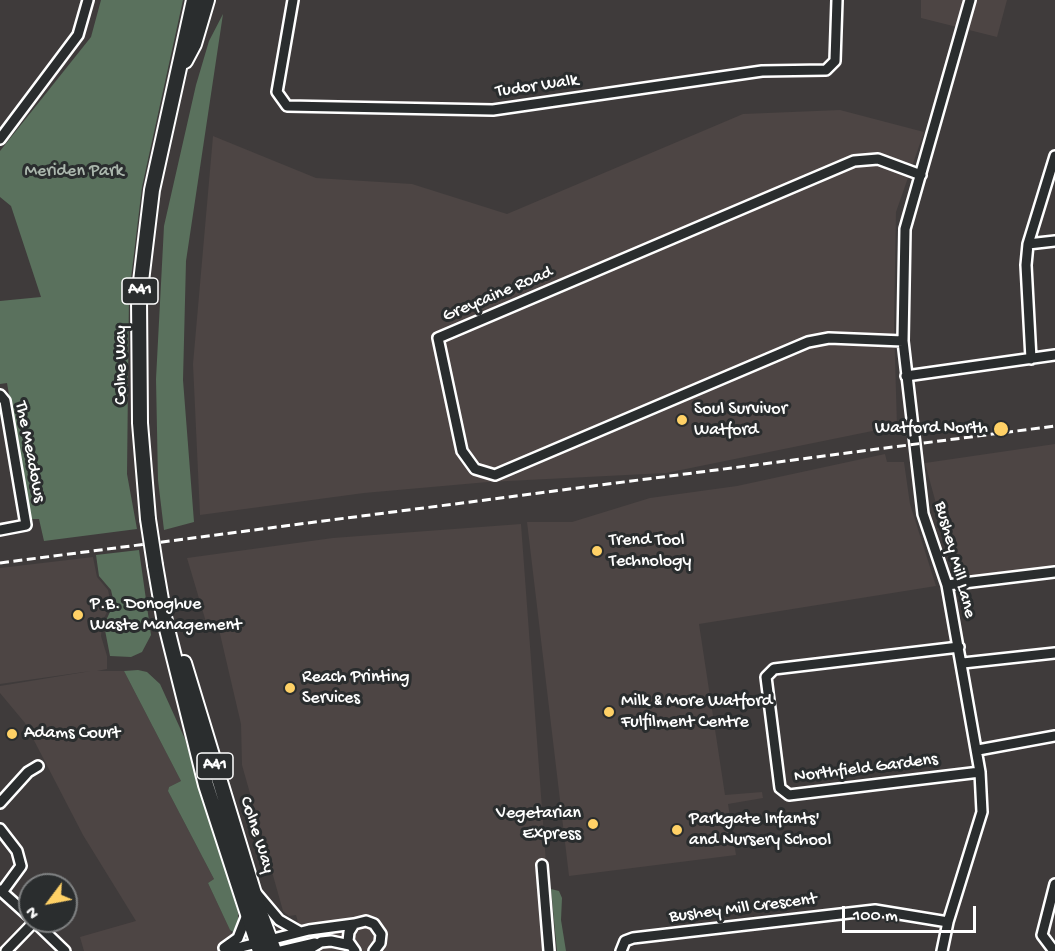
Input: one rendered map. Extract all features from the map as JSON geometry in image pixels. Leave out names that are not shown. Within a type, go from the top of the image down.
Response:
[{"type":"highway","name":"Colne Way","points":[[194,0],[185,36],[181,68],[152,190],[139,298],[140,423],[148,519],[164,616],[198,757],[247,915],[265,946]]},
{"type":"highway","name":"Colne Way","points":[[181,68],[194,44],[207,0]]},
{"type":"highway","name":"Colne Way","points":[[161,593],[171,615],[206,738],[255,892],[265,946]]},
{"type":"street","points":[[0,139],[78,35],[87,0]]},
{"type":"street","name":"Tudor Walk","points":[[293,0],[277,92],[287,106],[493,110],[762,70],[826,70],[836,61],[837,0]]},
{"type":"street","name":"Bushey Mill Lane","points":[[942,951],[948,922],[982,812],[981,772],[947,585],[923,513],[903,341],[905,229],[970,0]]},
{"type":"street","points":[[1031,359],[1026,265],[1028,244],[1055,156]]},
{"type":"street","name":"Greycaine Road","points":[[903,341],[829,338],[808,342],[495,475],[475,469],[462,451],[438,338],[854,162],[878,159],[921,175]]},
{"type":"street","points":[[1028,244],[1055,241]]},
{"type":"street","points":[[906,376],[1055,355]]},
{"type":"street","name":"The Meadows","points":[[0,395],[5,401],[26,525],[0,530]]},
{"type":"street","points":[[947,585],[1055,572]]},
{"type":"street","name":"Northfield Gardens","points":[[959,647],[774,669],[766,677],[780,788],[789,795],[981,772]]},
{"type":"street","points":[[963,663],[1055,653]]},
{"type":"street","points":[[978,750],[1055,736]]},
{"type":"street","points":[[0,803],[28,772],[38,766]]},
{"type":"street","points":[[0,829],[18,852],[21,866],[1,891],[18,906]]},
{"type":"street","points":[[543,866],[549,951]]},
{"type":"street","points":[[1054,951],[1042,935],[1055,884]]},
{"type":"street","points":[[255,892],[279,920],[300,932]]},
{"type":"street","name":"Bushey Mill Crescent","points":[[621,951],[625,942],[633,938],[875,910],[948,922]]},
{"type":"street","points":[[219,951],[238,938],[247,915]]},
{"type":"street","points":[[225,951],[265,946],[300,932],[366,921],[377,926],[381,939],[374,951]]},
{"type":"street","points":[[352,948],[348,936],[354,924]]},
{"type":"street","points":[[6,951],[14,946],[24,933]]},
{"type":"street","points":[[46,933],[65,951]]},
{"type":"street","points":[[281,951],[331,941],[352,948]]},
{"type":"street","points":[[306,951],[321,942]]},
{"type":"shaded area","points":[[921,0],[1007,0],[997,37],[921,18]]},
{"type":"shaded area","points":[[840,110],[924,132],[896,212],[894,324],[897,426],[666,473],[488,482],[364,493],[200,515],[193,364],[213,136],[316,178],[412,184],[507,214],[743,114]]},
{"type":"shaded area","points":[[1055,444],[1055,572],[958,585],[925,463]]},
{"type":"shaded area","points":[[885,454],[887,462],[904,462],[910,504],[936,586],[699,624],[725,795],[762,792],[763,798],[728,804],[736,855],[569,876],[527,522],[572,522],[650,498],[737,486]]},
{"type":"shaded area","points":[[521,524],[548,890],[556,951],[306,951],[296,915],[289,916],[283,911],[242,765],[241,724],[217,621],[206,622],[187,558],[333,538]]},
{"type":"shaded area","points":[[93,557],[97,577],[108,590],[111,604],[103,620],[101,636],[107,656],[107,669],[97,671],[124,671],[181,781],[169,787],[168,791],[214,879],[208,883],[240,951],[84,951],[80,937],[136,921],[83,835],[25,723],[0,693],[0,686],[91,671],[0,684],[0,568]]},
{"type":"green space","name":"Meriden Park","points":[[101,0],[183,0],[142,187],[129,295],[127,474],[137,529],[44,541],[39,519],[30,519],[7,383],[0,384],[0,301],[41,297],[11,206],[0,197],[0,151],[91,37]]},
{"type":"green space","points":[[223,14],[186,261],[183,380],[194,522],[164,530],[158,480],[156,379],[164,226],[196,85],[209,41]]},
{"type":"green space","points":[[139,550],[151,635],[142,652],[131,657],[110,656],[104,625],[114,603],[111,590],[99,576],[96,555]]},
{"type":"green space","points":[[124,671],[147,672],[160,684],[185,739],[238,912],[238,923],[233,932],[208,883],[214,879],[168,791],[169,787],[181,781]]},
{"type":"green space","points":[[551,889],[559,891],[562,898],[561,920],[566,951],[557,951]]},
{"type":"railway","points":[[0,563],[1055,426]]},
{"type":"place","name":"Soul Survivor Watford","points":[[682,420]]},
{"type":"place","name":"Watford North","points":[[1001,429]]},
{"type":"place","name":"Trend Tool Technology","points":[[597,551]]},
{"type":"place","name":"P.B. Donoghue Waste Management","points":[[78,615]]},
{"type":"place","name":"Reach Printing Services","points":[[290,688]]},
{"type":"place","name":"Milk & More Watford Fulfilment Centre","points":[[609,712]]},
{"type":"place","name":"Adams Court","points":[[12,734]]},
{"type":"place","name":"Vegetarian Express","points":[[593,824]]},
{"type":"place","name":"Parkgate Infants' and Nursery School","points":[[677,830]]}]
